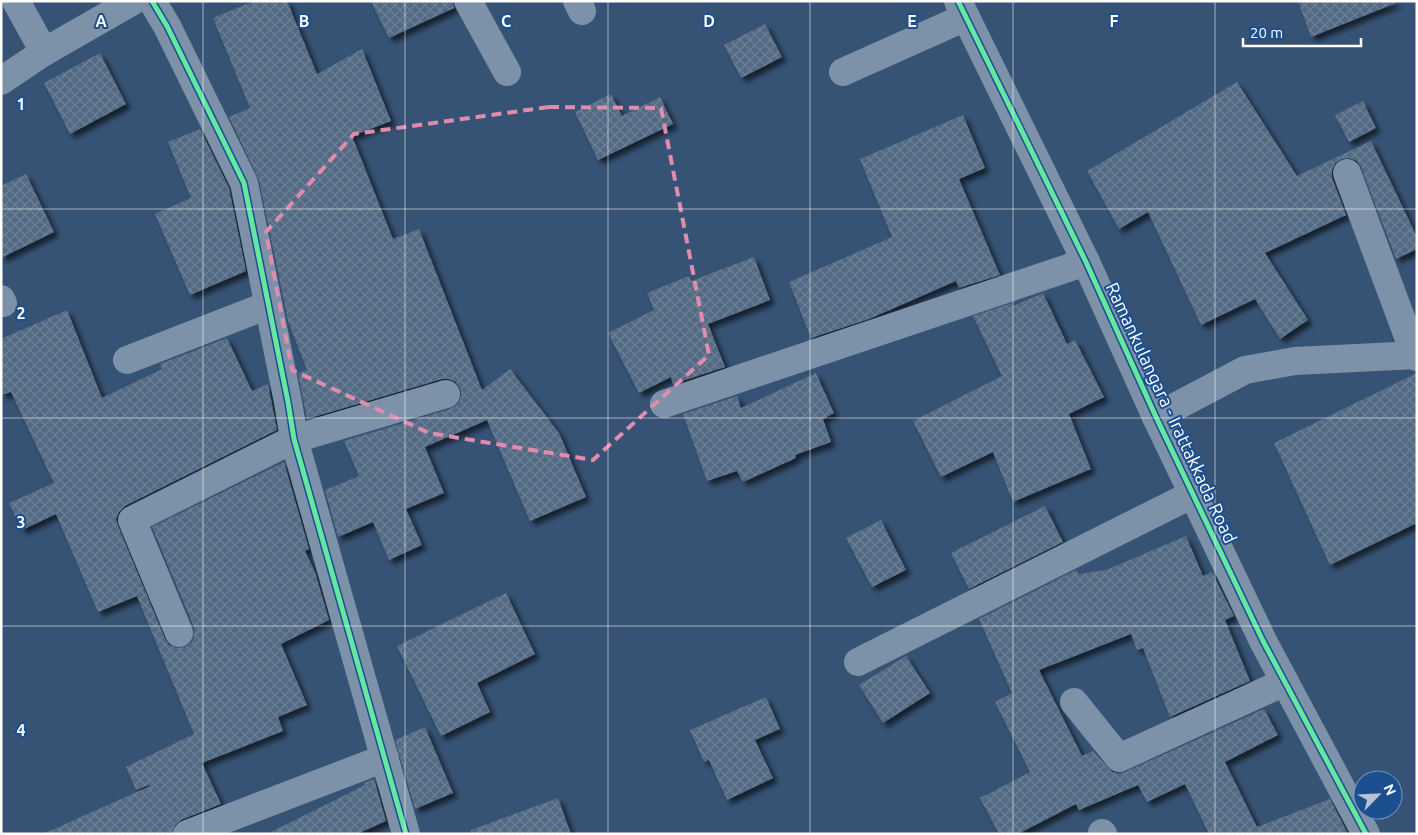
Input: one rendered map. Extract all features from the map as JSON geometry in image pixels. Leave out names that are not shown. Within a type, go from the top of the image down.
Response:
[{"type":"street","points":[[16,1],[44,52]]},
{"type":"street","points":[[1,81],[44,52],[133,1]]},
{"type":"street","points":[[152,1],[167,26],[244,183],[294,439],[406,834]]},
{"type":"street","points":[[468,1],[507,72]]},
{"type":"street","points":[[843,72],[962,9]]},
{"type":"street","name":"Ramankulangara - Irattakkada Road","points":[[962,9],[1086,262],[1156,417],[1263,641],[1366,834]]},
{"type":"street","points":[[1156,417],[1245,370],[1295,361],[1416,355],[1347,173]]},
{"type":"street","points":[[664,404],[1086,262]]},
{"type":"street","points":[[127,360],[268,305]]},
{"type":"street","points":[[179,633],[132,520],[294,439],[446,394]]},
{"type":"street","points":[[858,662],[1193,494]]},
{"type":"street","points":[[1074,702],[1119,758],[1285,682]]},
{"type":"street","points":[[187,834],[385,758]]},
{"type":"highlighted area","points":[[549,107],[661,108],[709,355],[593,460],[429,433],[292,370],[266,232],[354,134]]},
{"type":"building","points":[[254,1],[287,1],[317,74],[362,49],[391,121],[352,136],[393,239],[419,229],[482,390],[510,369],[559,433],[586,497],[530,521],[487,420],[425,447],[444,493],[406,509],[422,545],[389,560],[373,522],[338,537],[325,490],[359,476],[344,441],[450,409],[458,404],[461,390],[456,382],[442,379],[307,419],[298,373],[307,370],[288,321],[259,180],[229,117],[250,108],[213,18]]},
{"type":"building","points":[[371,1],[452,1],[454,8],[389,38]]},
{"type":"building","points":[[1298,1],[1396,1],[1396,3],[1311,37]]},
{"type":"building","points":[[765,24],[782,57],[741,78],[724,45]]},
{"type":"building","points":[[100,53],[126,104],[70,134],[44,83]]},
{"type":"building","points":[[1237,82],[1297,176],[1371,141],[1417,237],[1417,249],[1396,259],[1361,167],[1357,161],[1349,158],[1341,159],[1335,163],[1332,170],[1332,178],[1346,215],[1265,253],[1308,320],[1280,339],[1255,299],[1201,325],[1148,212],[1119,229],[1087,171]]},
{"type":"building","points":[[611,94],[622,116],[660,97],[673,124],[598,160],[575,112]]},
{"type":"building","points":[[1363,101],[1376,128],[1349,142],[1335,115]]},
{"type":"building","points":[[963,115],[985,168],[959,179],[1000,275],[959,288],[956,281],[869,319],[811,338],[789,282],[892,237],[860,159]]},
{"type":"building","points":[[200,129],[229,188],[246,271],[190,295],[155,214],[191,198],[168,142]]},
{"type":"building","points":[[26,174],[54,232],[1,258],[1,186]]},
{"type":"building","points":[[754,257],[770,300],[708,324],[725,367],[673,384],[671,377],[639,393],[608,333],[654,310],[647,293],[689,276],[691,281]]},
{"type":"building","points":[[1043,293],[1067,344],[1075,340],[1104,397],[1069,414],[1091,469],[1013,502],[993,452],[941,477],[913,421],[1002,376],[973,316],[1012,303],[1013,306]]},
{"type":"building","points":[[67,310],[102,398],[162,369],[160,364],[227,338],[252,391],[268,384],[277,430],[125,506],[119,512],[116,519],[169,645],[177,648],[185,647],[192,642],[194,627],[152,527],[284,462],[309,549],[305,551],[315,572],[329,620],[281,644],[307,705],[278,717],[283,731],[202,763],[221,804],[181,820],[175,825],[172,834],[43,834],[150,786],[136,790],[126,767],[194,734],[137,596],[98,612],[56,514],[22,530],[9,503],[54,483],[11,392],[1,395],[1,339]]},
{"type":"building","points":[[816,373],[834,413],[823,419],[831,442],[795,455],[796,458],[743,482],[737,471],[707,481],[683,414],[737,396],[741,408]]},
{"type":"building","points":[[1417,373],[1417,523],[1330,565],[1274,443]]},
{"type":"building","points":[[1045,506],[1063,542],[969,589],[951,553]]},
{"type":"building","points":[[881,520],[906,570],[872,587],[846,538]]},
{"type":"building","points":[[1186,536],[1203,576],[1212,572],[1234,616],[1225,620],[1250,681],[1170,717],[1143,648],[1137,650],[1131,634],[1039,670],[1082,756],[1093,751],[1112,772],[1118,774],[1264,709],[1278,735],[1225,762],[1257,827],[1330,799],[1348,834],[1209,834],[1185,784],[1147,802],[1138,785],[1079,810],[1076,804],[1018,834],[999,834],[980,798],[1030,772],[995,702],[1012,693],[979,619],[1076,570],[1079,574],[1106,570]]},
{"type":"building","points":[[506,593],[535,654],[477,683],[490,712],[441,736],[397,646]]},
{"type":"building","points":[[906,656],[930,693],[883,723],[859,685]]},
{"type":"building","points":[[766,697],[780,729],[755,740],[773,778],[727,800],[709,760],[704,762],[690,730]]},
{"type":"building","points":[[425,727],[453,793],[415,809],[395,740]]},
{"type":"building","points":[[374,779],[386,821],[357,834],[267,834],[365,785],[364,783]]},
{"type":"building","points":[[558,798],[571,834],[471,834],[471,830]]},
{"type":"cycle path","points":[[152,1],[167,26],[244,183],[294,439],[406,834]]},
{"type":"cycle path","points":[[958,1],[1086,262],[1156,417],[1263,641],[1366,834]]}]
